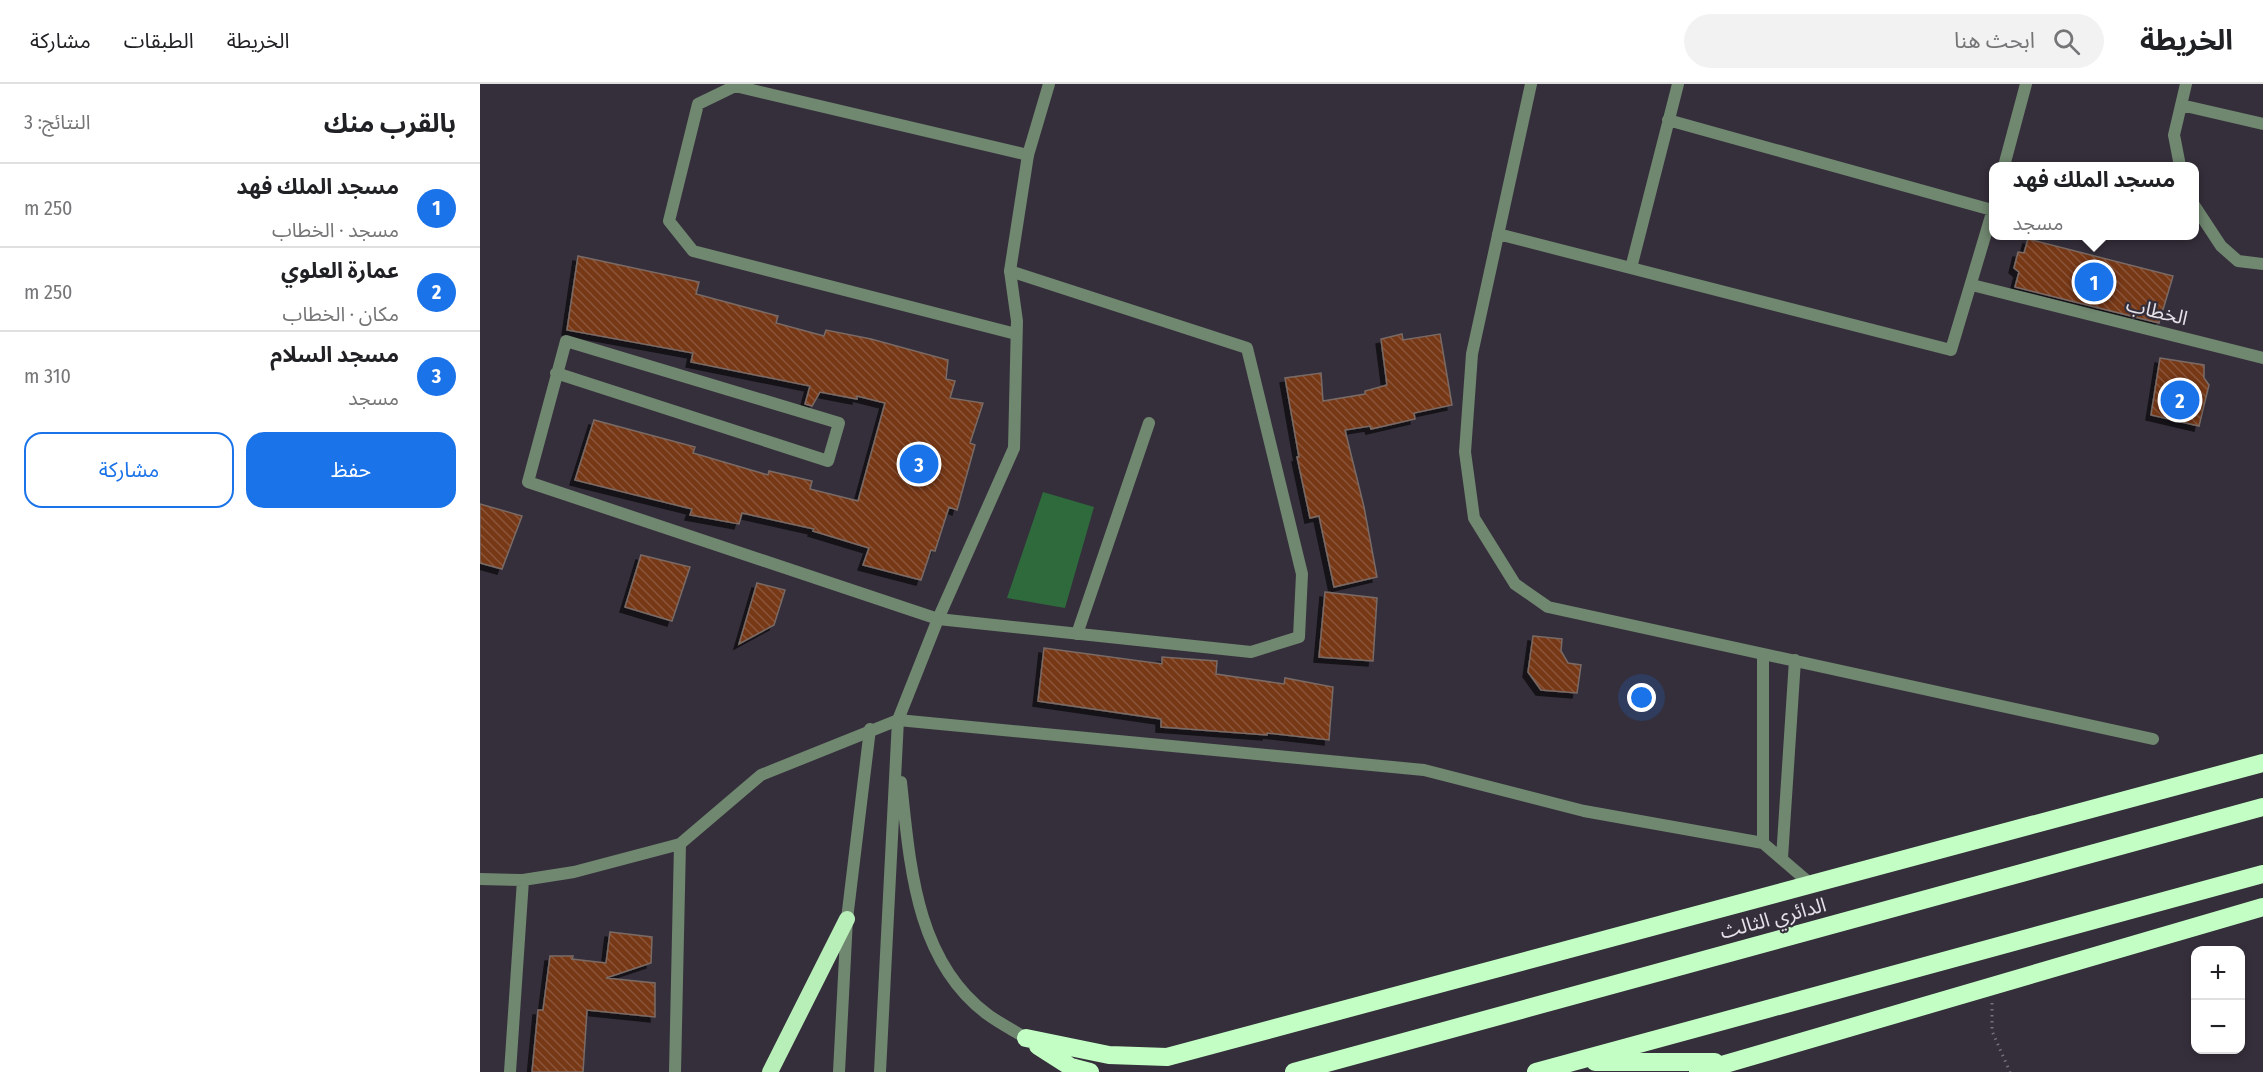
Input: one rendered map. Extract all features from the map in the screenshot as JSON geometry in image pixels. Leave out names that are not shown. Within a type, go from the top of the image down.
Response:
[{"type":"highway","points":[[1026,1038],[1109,1055],[1167,1057],[1813,886],[2263,763]]},
{"type":"highway","points":[[2228,817],[2263,798]]},
{"type":"highway","name":"الدائري الثالث","points":[[1294,1072],[2263,807]]},
{"type":"highway","points":[[1536,1072],[2263,874]]},
{"type":"highway","points":[[1698,1072],[2263,907]]},
{"type":"highway","points":[[770,1072],[847,919]]},
{"type":"highway","points":[[1026,1038],[1071,1067],[1090,1072]]},
{"type":"highway","points":[[1570,1063],[1736,1062]]},
{"type":"street","points":[[880,1072],[898,720],[938,620],[1014,448],[1017,321],[1010,271],[1028,155],[1049,84]]},
{"type":"street","points":[[1531,84],[1472,354],[1465,452],[1474,518],[1515,584],[1548,607],[2153,739]]},
{"type":"street","points":[[1630,268],[1678,84]]},
{"type":"street","points":[[2005,162],[2026,84]]},
{"type":"street","points":[[2179,162],[2174,135],[2186,84]]},
{"type":"street","points":[[1016,334],[693,251],[669,221],[698,104],[735,86],[1028,155]]},
{"type":"street","points":[[2181,105],[2263,124]]},
{"type":"street","points":[[1668,120],[1989,207]]},
{"type":"street","points":[[2199,213],[2221,246],[2238,261],[2263,264]]},
{"type":"street","points":[[1498,234],[1951,350],[1989,223]]},
{"type":"street","points":[[556,373],[828,461],[839,423],[566,340],[556,373],[528,482],[938,620],[1251,652],[1299,637],[1302,574],[1247,348],[1010,271]]},
{"type":"street","name":"الخطاب","points":[[1972,285],[2263,358]]},
{"type":"street","points":[[1077,634],[1149,423]]},
{"type":"street","points":[[1763,654],[1763,843]]},
{"type":"street","points":[[1782,858],[1795,660]]},
{"type":"street","points":[[480,879],[523,880],[574,872],[680,844],[761,775],[870,729],[898,720],[1424,770],[1584,811],[1763,843],[1813,886]]},
{"type":"street","points":[[839,1072],[847,919],[870,729]]},
{"type":"street","points":[[897,744],[915,897],[930,940],[953,980],[986,1013],[1026,1038]]},
{"type":"street","points":[[675,1072],[680,844]]},
{"type":"street","points":[[510,1072],[523,880]]},
{"type":"path","points":[[1992,1003],[1992,1031],[2010,1072]]},
{"type":"green space","points":[[1043,492],[1094,507],[1065,608],[1007,598]]},
{"type":"building","points":[[2028,240],[2032,240],[2173,276],[2159,323],[2015,287],[2019,272],[2014,268],[2018,252],[2024,253]]},
{"type":"building","points":[[578,256],[699,282],[696,294],[778,316],[776,323],[824,336],[826,330],[871,339],[948,360],[946,379],[955,381],[950,398],[983,403],[970,443],[975,445],[957,510],[949,507],[935,551],[931,550],[921,580],[863,565],[869,548],[813,531],[814,529],[742,513],[739,524],[690,515],[692,509],[575,480],[594,420],[695,447],[693,453],[768,475],[769,471],[812,481],[810,489],[858,501],[885,403],[857,396],[857,399],[820,392],[812,406],[805,404],[810,386],[691,362],[693,353],[567,330]]},
{"type":"building","points":[[1402,334],[1403,340],[1440,334],[1452,405],[1414,413],[1415,419],[1371,429],[1370,426],[1345,430],[1364,507],[1377,577],[1334,587],[1319,516],[1310,518],[1297,457],[1299,457],[1285,378],[1321,373],[1323,401],[1365,394],[1365,391],[1387,385],[1381,339]]},
{"type":"building","points":[[2160,358],[2204,365],[2204,378],[2209,385],[2199,426],[2151,415]]},
{"type":"building","points":[[480,504],[522,516],[502,569],[480,563]]},
{"type":"building","points":[[641,555],[690,567],[672,621],[625,607]]},
{"type":"building","points":[[757,583],[785,590],[774,625],[739,644]]},
{"type":"building","points":[[1325,592],[1377,598],[1373,661],[1319,657]]},
{"type":"building","points":[[1533,636],[1562,639],[1561,651],[1568,663],[1581,665],[1577,693],[1541,690],[1528,672]]},
{"type":"building","points":[[1044,648],[1162,664],[1162,657],[1217,661],[1216,674],[1284,684],[1285,678],[1333,687],[1329,740],[1267,733],[1267,735],[1161,727],[1161,719],[1038,701]]},
{"type":"building","points":[[610,932],[652,937],[651,963],[606,978],[655,983],[655,1017],[587,1010],[583,1072],[532,1072],[538,1010],[543,1010],[550,956],[573,956],[572,959],[606,963]]},
{"type":"place","name":"مسجد الملك فهد","points":[[2094,282]]},
{"type":"place","name":"عمارة العلوي","points":[[2180,400]]},
{"type":"place","name":"مسجد السلام","points":[[919,464]]}]
